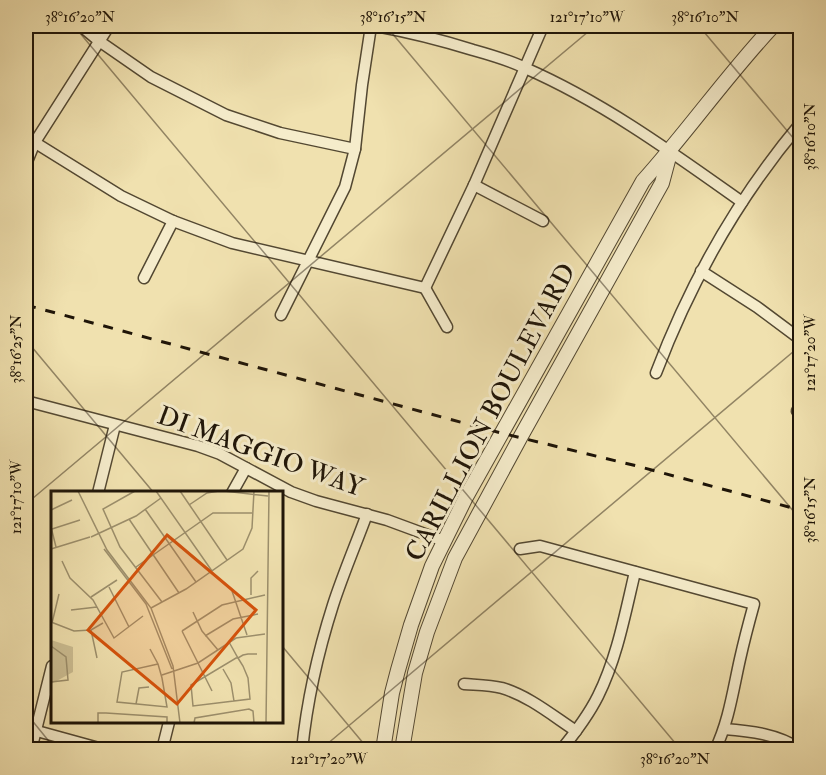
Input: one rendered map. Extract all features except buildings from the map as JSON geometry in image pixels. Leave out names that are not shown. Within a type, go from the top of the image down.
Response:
[{"type":"street","points":[[81,26],[151,77],[226,115],[280,133],[355,149]]},
{"type":"street","points":[[26,164],[30,140],[109,26]]},
{"type":"street","points":[[281,315],[345,187],[355,149],[371,26]]},
{"type":"street","points":[[376,26],[441,40],[525,67],[623,121],[742,202]]},
{"type":"street","points":[[425,288],[474,185],[543,26]]},
{"type":"street","name":"CARILLION BOULEVARD","points":[[383,750],[392,693],[411,625],[422,592],[466,496],[643,181],[773,26]]},
{"type":"street","points":[[656,373],[680,314],[701,271],[742,202],[801,124]]},
{"type":"street","points":[[30,140],[121,196],[173,221],[232,243],[425,288],[447,327]]},
{"type":"street","name":"CARILLION BOULEVARD","points":[[402,750],[404,729],[418,663],[427,632],[455,558],[662,183],[670,151]]},
{"type":"street","points":[[474,185],[543,220]]},
{"type":"street","points":[[144,278],[173,221]]},
{"type":"street","points":[[701,271],[801,339]]},
{"type":"street","name":"DI MAGGIO WAY","points":[[26,400],[198,446],[220,454],[291,492],[387,520],[444,541]]},
{"type":"street","points":[[99,491],[116,425]]},
{"type":"street","points":[[233,491],[246,468]]},
{"type":"street","points":[[302,750],[321,645],[333,605],[367,514]]},
{"type":"street","points":[[520,549],[540,546],[754,604],[724,729],[715,750]]},
{"type":"street","points":[[561,750],[597,698],[610,668],[635,572]]},
{"type":"street","points":[[31,750],[31,730],[51,669]]},
{"type":"street","points":[[464,684],[489,686],[513,692],[576,731]]},
{"type":"street","points":[[162,750],[169,724]]},
{"type":"street","points":[[724,729],[747,730],[771,736],[801,749]]},
{"type":"street","points":[[31,730],[106,750]]},
{"type":"railway","points":[[26,305],[501,433],[637,466],[800,510]]}]
